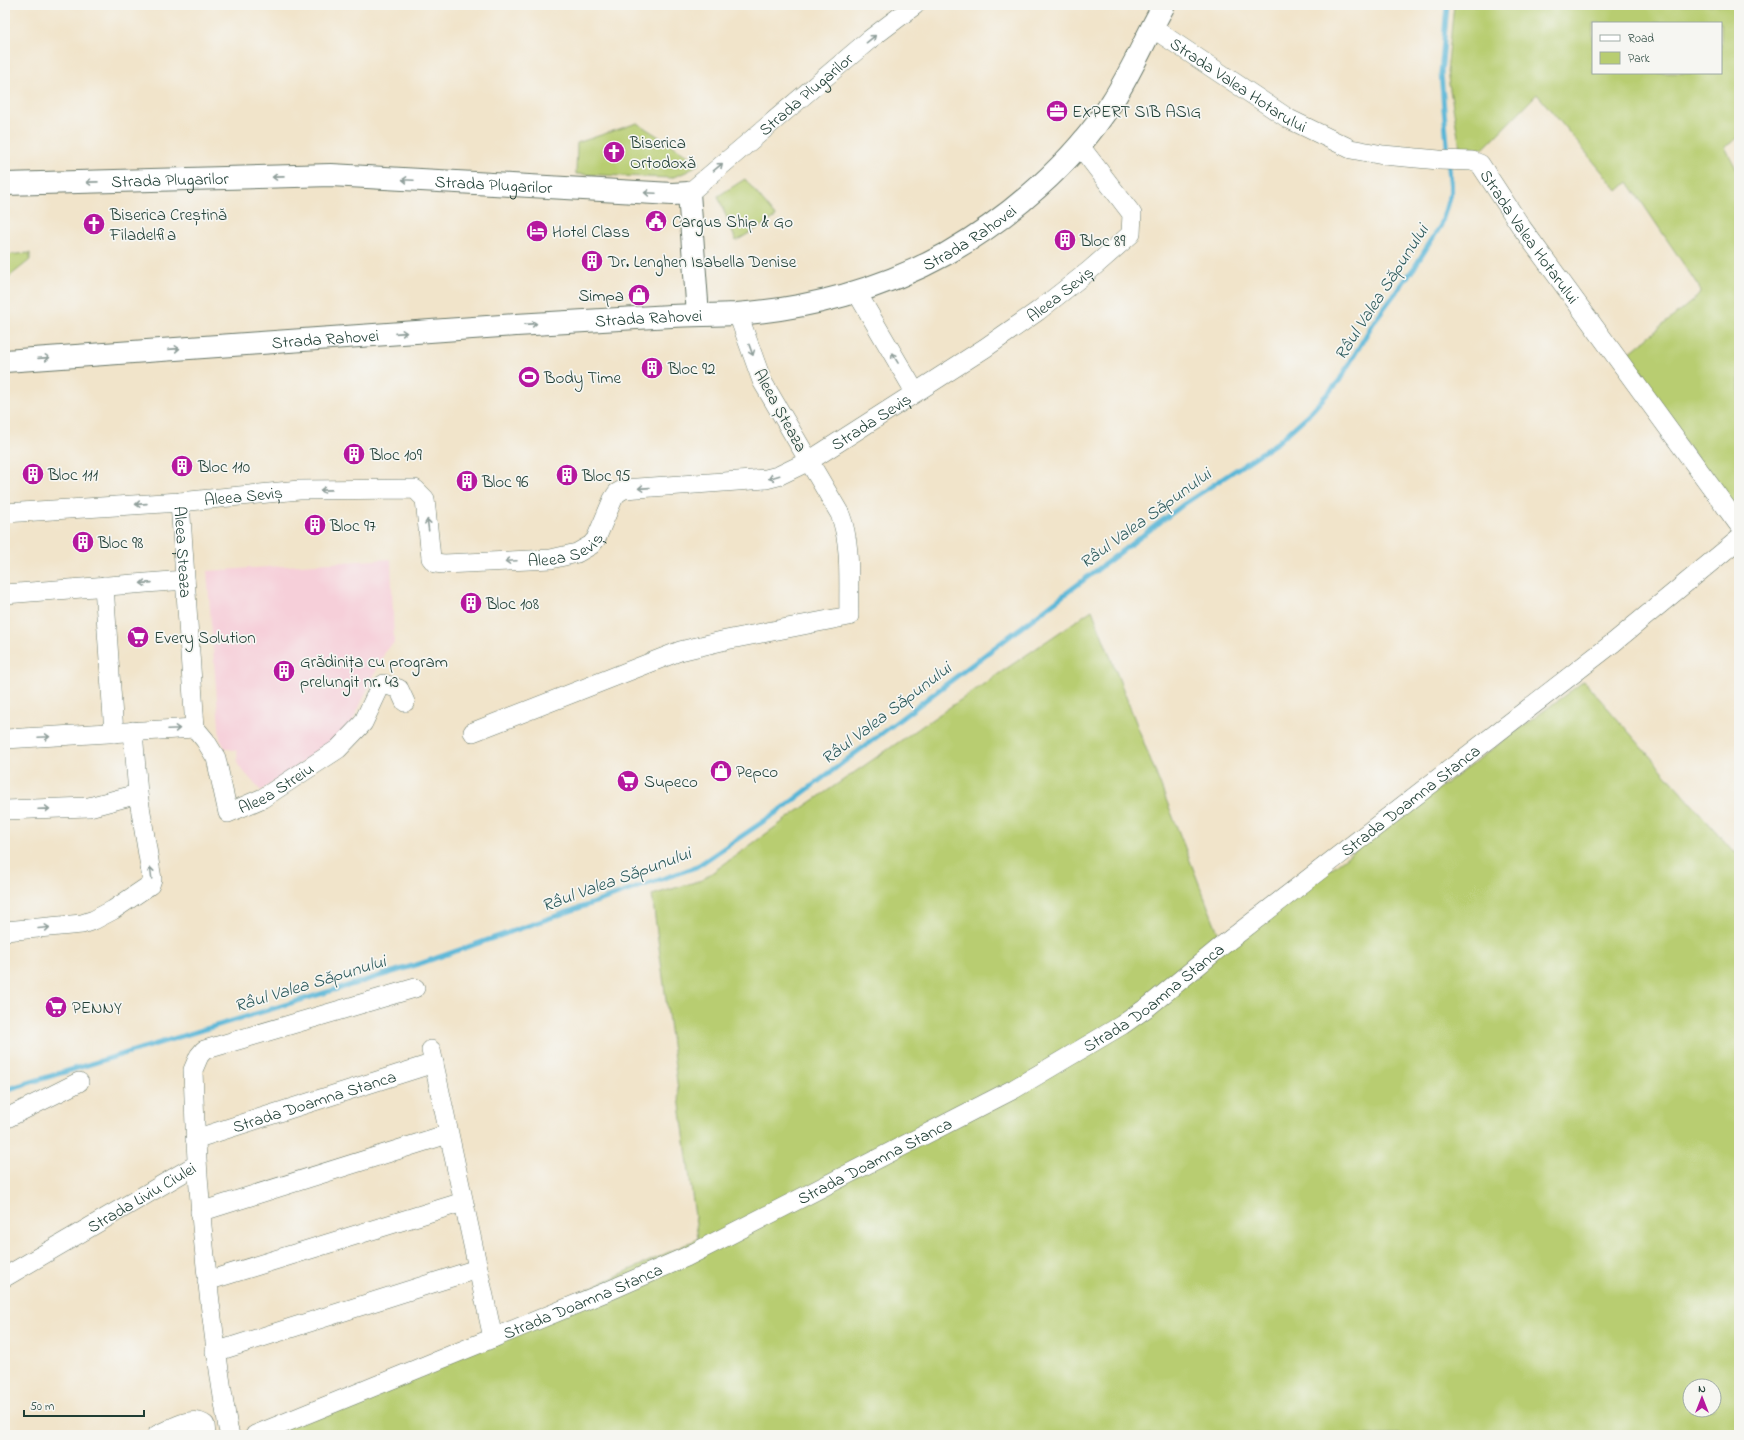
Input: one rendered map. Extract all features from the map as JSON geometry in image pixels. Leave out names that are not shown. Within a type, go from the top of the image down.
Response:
[{"type":"street","name":"Strada Plugarilor","points":[[5,184],[331,175],[672,194],[689,193],[869,40],[915,5]]},
{"type":"street","name":"Strada Rahovei","points":[[5,361],[534,324],[738,314],[804,305],[856,291],[911,271],[946,254],[977,234],[1044,182],[1080,146],[1115,98],[1151,27],[1164,5]]},
{"type":"street","name":"Strada Valea Hotarului","points":[[1151,27],[1289,119],[1351,149],[1383,155],[1448,161],[1472,161],[1480,164],[1522,228],[1739,525]]},
{"type":"street","name":"Aleea Seviș","points":[[915,392],[985,348],[1038,311],[1090,270],[1131,234],[1132,214],[1080,146]]},
{"type":"street","points":[[689,193],[698,315]]},
{"type":"street","name":"Strada Seviș","points":[[809,461],[915,392],[856,291]]},
{"type":"street","name":"Aleea Șteaza","points":[[738,314],[762,381],[809,461]]},
{"type":"street","points":[[473,732],[680,651],[726,640],[849,616],[847,541],[845,526],[840,514],[809,461]]},
{"type":"street","name":"Aleea Seviș","points":[[180,502],[300,490],[415,488],[425,499],[431,558],[435,562],[444,564],[551,559],[578,553],[591,545],[596,539],[613,499],[617,493],[624,489],[766,479],[778,476],[809,461]]},
{"type":"street","name":"Aleea Șteaza","points":[[5,513],[180,502],[195,728]]},
{"type":"street","name":"Strada Doamna Stanca","points":[[255,1435],[606,1292],[686,1257],[1014,1089],[1122,1025],[1149,1006],[1223,945],[1613,644],[1739,539]]},
{"type":"street","points":[[5,594],[185,580]]},
{"type":"street","points":[[104,586],[114,733]]},
{"type":"street","name":"Aleea Streiu","points":[[195,728],[205,740],[216,758],[228,813],[263,798],[338,749],[363,723],[379,689],[384,684],[399,689],[405,702]]},
{"type":"street","points":[[5,739],[195,728]]},
{"type":"street","points":[[5,931],[82,924],[94,920],[150,885],[152,879],[138,794],[133,731]]},
{"type":"street","points":[[5,810],[89,807],[138,794]]},
{"type":"street","name":"Strada Liviu Ciulei","points":[[5,1277],[196,1165],[193,1070],[198,1056],[204,1050],[415,988]]},
{"type":"street","name":"Strada Doamna Stanca","points":[[195,1139],[432,1057],[493,1338]]},
{"type":"street","points":[[5,1118],[79,1082]]},
{"type":"street","points":[[200,1212],[448,1134]]},
{"type":"street","points":[[196,1165],[215,1352],[230,1435]]},
{"type":"street","points":[[207,1281],[463,1202]]},
{"type":"street","points":[[215,1352],[477,1269]]},
{"type":"street","points":[[157,1435],[192,1420],[200,1421],[205,1425],[206,1435]]},
{"type":"shaded area","points":[[391,559],[394,643],[386,650],[348,731],[261,791],[238,765],[237,751],[225,748],[220,739],[207,571]]},
{"type":"green space","points":[[1454,5],[1739,5],[1739,137],[1725,147],[1739,174],[1739,515],[1623,358],[1700,293],[1699,287],[1628,182],[1618,191],[1537,94],[1484,148],[1460,148],[1447,72]]},
{"type":"green space","points":[[637,123],[700,163],[686,172],[671,178],[576,174],[577,143]]},
{"type":"green space","points":[[745,179],[776,217],[736,241],[718,196]]},
{"type":"green space","points":[[30,253],[30,260],[5,280],[5,255]]},
{"type":"green space","points":[[1092,610],[1223,945],[1278,908],[1584,681],[1733,851],[1739,854],[1739,1435],[267,1435],[698,1239],[652,895],[702,880],[792,815]]},
{"type":"waterway","name":"Râul Valea Săpunului","points":[[5,1090],[419,964],[696,867],[783,808],[1184,504],[1278,442],[1308,415],[1339,381],[1375,320],[1414,268],[1441,225],[1451,191],[1441,74],[1447,5]]},
{"type":"place","name":"EXPERT SIB ASIG","points":[[1057,111]]},
{"type":"place","name":"Biserica Ortodoxă","points":[[614,152]]},
{"type":"place","name":"Cargus Ship & Go","points":[[656,221]]},
{"type":"place","name":"Biserica Creștină Filadelfia","points":[[94,224]]},
{"type":"place","name":"Hotel Class","points":[[537,231]]},
{"type":"place","name":"Bloc 89","points":[[1065,240]]},
{"type":"place","name":"Dr. Lenghen Isabella Denise","points":[[592,261]]},
{"type":"place","name":"Simpa","points":[[639,295]]},
{"type":"place","name":"Bloc 92","points":[[652,368]]},
{"type":"place","name":"Body Time","points":[[529,377]]},
{"type":"place","name":"Bloc 109","points":[[354,454]]},
{"type":"place","name":"Bloc 110","points":[[182,466]]},
{"type":"place","name":"Bloc 111","points":[[33,474]]},
{"type":"place","name":"Bloc 95","points":[[567,475]]},
{"type":"place","name":"Bloc 96","points":[[467,481]]},
{"type":"place","name":"Bloc 97","points":[[315,525]]},
{"type":"place","name":"Bloc 98","points":[[83,542]]},
{"type":"place","name":"Bloc 108","points":[[471,603]]},
{"type":"place","name":"Every Solution","points":[[138,637]]},
{"type":"place","name":"Grădinița cu program prelungit nr. 43","points":[[284,671]]},
{"type":"place","name":"Pepco","points":[[721,771]]},
{"type":"place","name":"Supeco","points":[[628,781]]},
{"type":"place","name":"PENNY","points":[[56,1007]]}]
